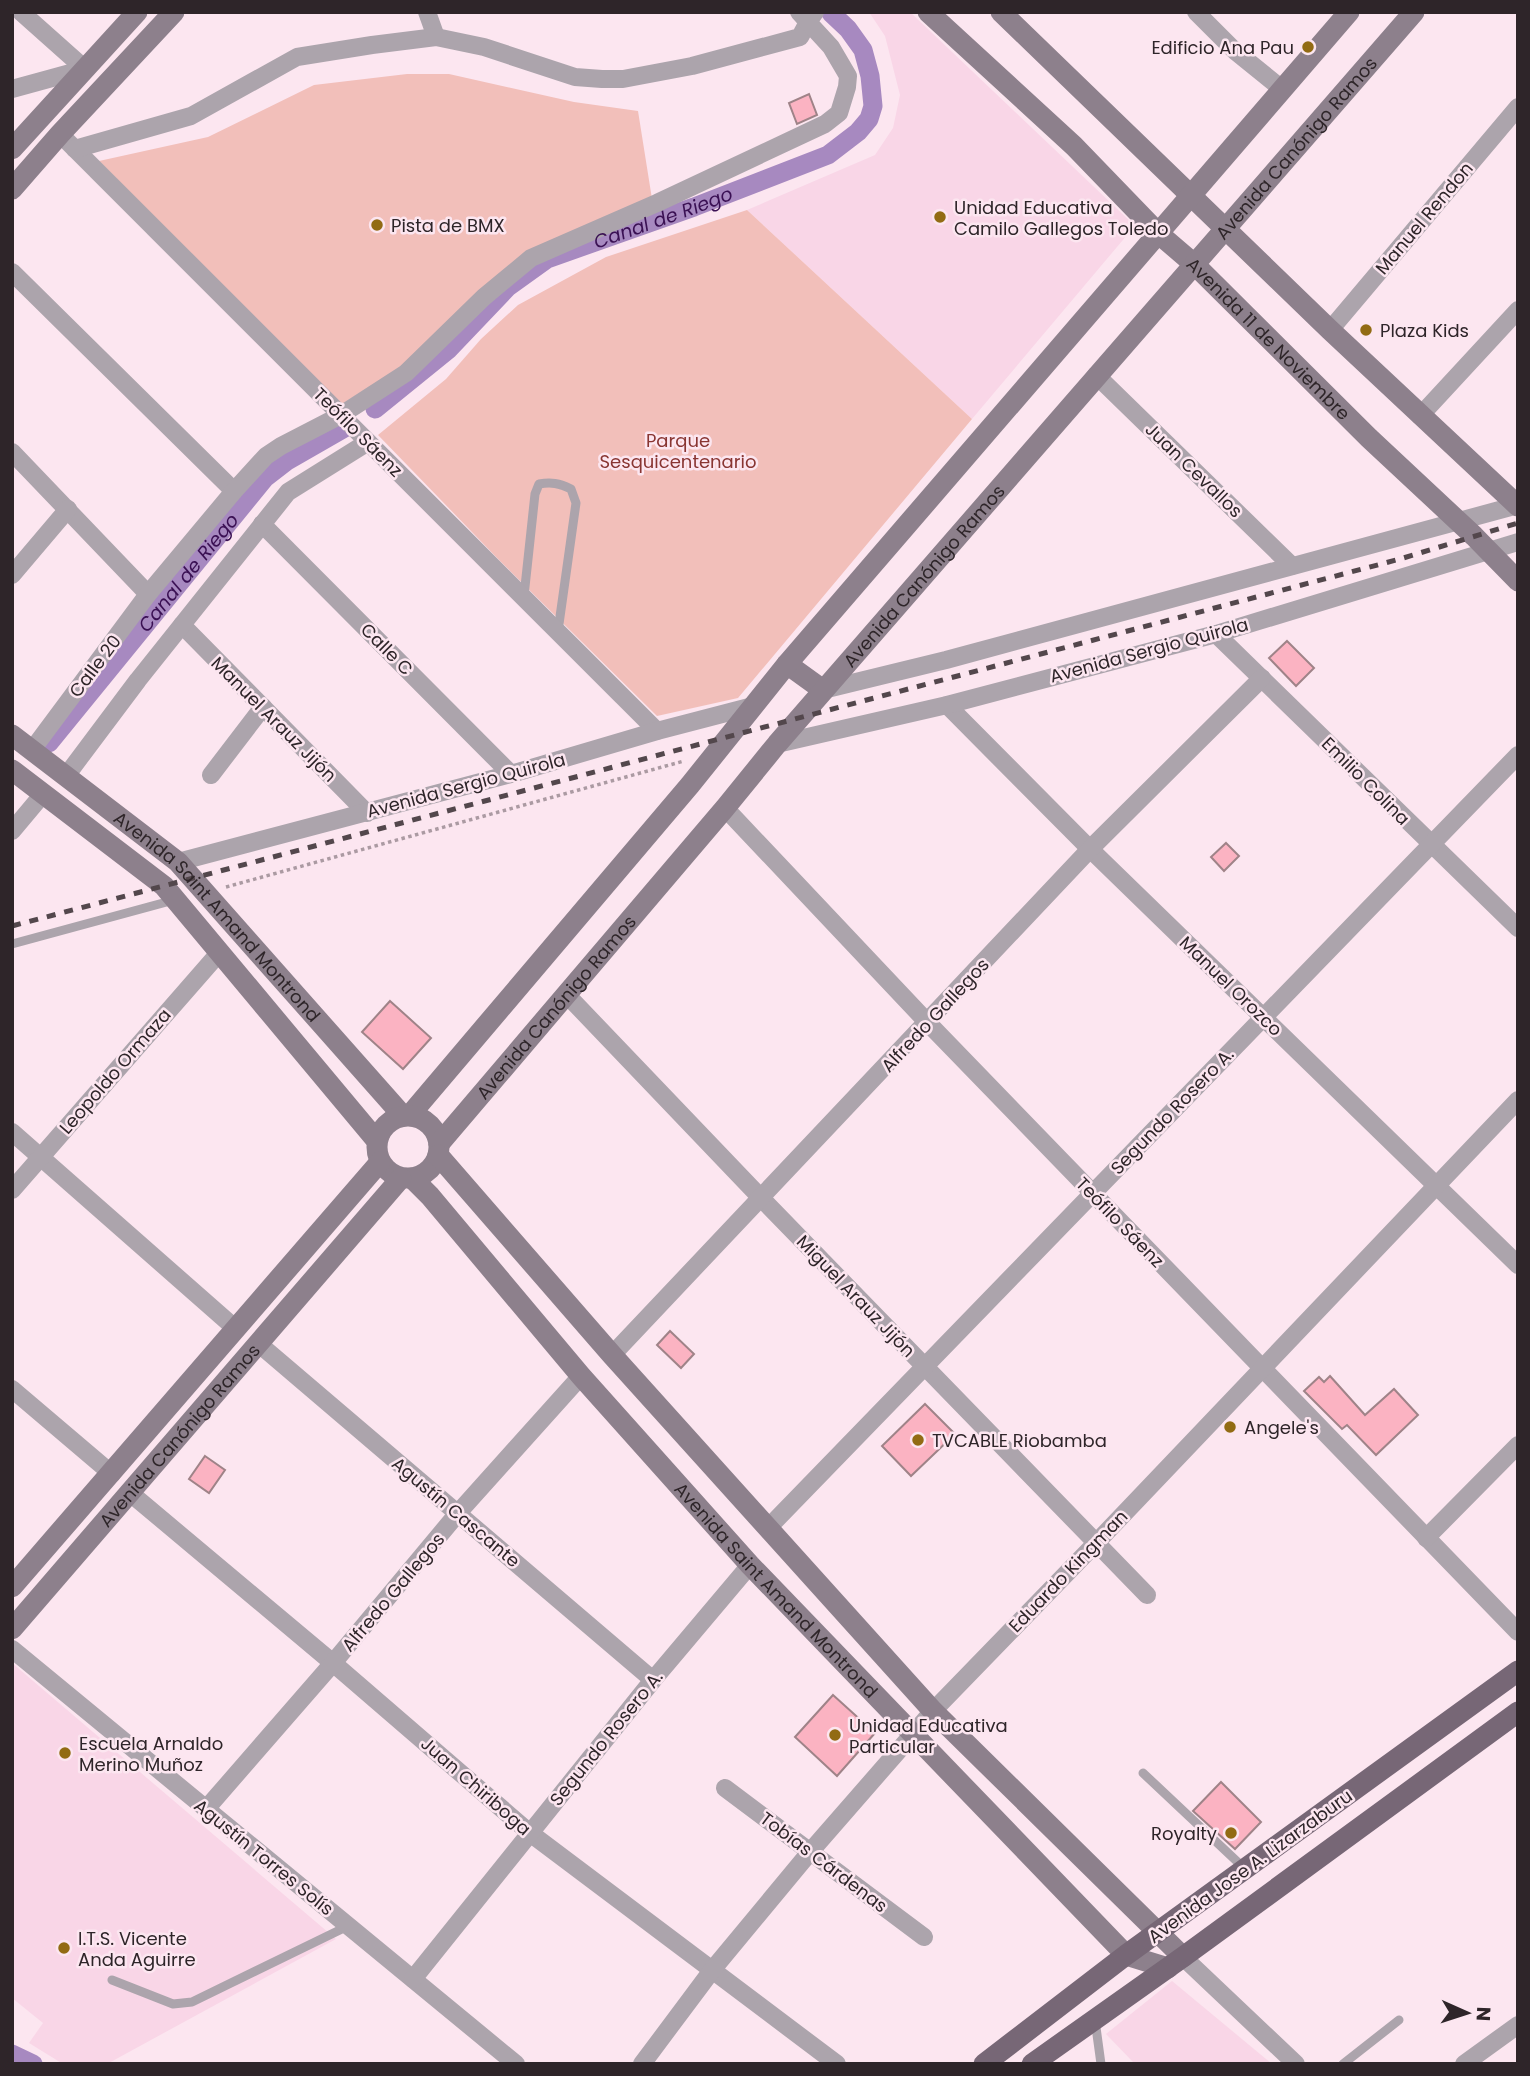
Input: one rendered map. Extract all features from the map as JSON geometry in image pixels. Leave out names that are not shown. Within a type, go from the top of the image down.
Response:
[{"type":"main road","points":[[12,149],[137,12]]},
{"type":"main road","points":[[12,189],[68,141],[174,12]]},
{"type":"main road","name":"Avenida 11 de Noviembre","points":[[928,12],[1073,146],[1159,234],[1194,264],[1518,581]]},
{"type":"main road","points":[[1001,12],[1420,416],[1517,505]]},
{"type":"main road","name":"Avenida Canónigo Ramos","points":[[12,1587],[236,1329],[378,1151],[380,1132],[386,1124],[394,1118],[406,1115],[714,754],[787,664],[1349,12]]},
{"type":"main road","name":"Avenida Canónigo Ramos","points":[[12,1629],[129,1492],[407,1178],[426,1173],[431,1168],[439,1149],[777,744],[1414,12]]},
{"type":"main road","points":[[787,664],[824,690]]},
{"type":"main road","name":"Avenida Saint Amand Montrond","points":[[12,735],[178,862],[406,1115]]},
{"type":"main road","name":"Avenida Saint Amand Montrond","points":[[12,770],[164,886],[378,1151]]},
{"type":"main road","points":[[406,1115],[424,1119],[429,1124],[438,1136],[439,1149]]},
{"type":"main road","name":"Avenida Saint Amand Montrond","points":[[439,1149],[612,1355],[933,1711],[1158,1934],[1176,1962]]},
{"type":"main road","points":[[378,1151],[392,1174],[407,1178]]},
{"type":"main road","name":"Avenida Saint Amand Montrond","points":[[407,1178],[430,1196],[581,1376],[750,1565],[1126,1955],[1176,1962]]},
{"type":"main road","name":"Avenida Jose A. Lizarzaburu","points":[[984,2064],[1126,1955],[1518,1671]]},
{"type":"main road","name":"Avenida Jose A. Lizarzaburu","points":[[1032,2064],[1518,1712]]},
{"type":"street","points":[[21,12],[85,69]]},
{"type":"street","points":[[427,12],[436,37]]},
{"type":"street","points":[[1196,12],[1235,51],[1282,89]]},
{"type":"street","points":[[68,141],[191,116],[297,57],[436,37],[484,47],[575,78],[623,79],[692,66],[800,37],[807,16]]},
{"type":"street","name":"Calle 20","points":[[32,750],[148,594],[266,456],[341,415],[406,373],[484,297],[531,258],[681,192],[825,124],[839,113],[848,76],[831,47],[807,16]]},
{"type":"street","points":[[12,89],[85,69]]},
{"type":"street","name":"Manuel Rendon","points":[[1330,330],[1518,107]]},
{"type":"street","name":"Teófilo Sáenz","points":[[68,141],[657,731]]},
{"type":"street","points":[[12,272],[234,491]]},
{"type":"street","points":[[1420,416],[1518,310]]},
{"type":"street","name":"Juan Cevallos","points":[[1096,375],[1292,566]]},
{"type":"street","points":[[66,776],[138,680],[288,492],[368,442]]},
{"type":"street","points":[[12,452],[148,594]]},
{"type":"street","points":[[824,690],[946,660],[1517,505]]},
{"type":"street","points":[[12,575],[68,509]]},
{"type":"street","name":"Calle C","points":[[262,524],[511,774]]},
{"type":"street","name":"Avenida Sergio Quirola","points":[[777,744],[947,705],[1216,634],[1518,542]]},
{"type":"street","name":"Manuel Arauz Jijón","points":[[182,625],[367,813]]},
{"type":"street","name":"Emilio Colina","points":[[1216,634],[1518,928]]},
{"type":"street","name":"Alfredo Gallegos","points":[[612,1355],[1090,849],[1262,678]]},
{"type":"street","name":"Manuel Orozco","points":[[947,705],[1090,849],[1518,1265]]},
{"type":"street","name":"Avenida Sergio Quirola","points":[[178,862],[511,774],[753,706]]},
{"type":"street","points":[[211,775],[263,707]]},
{"type":"street","name":"Segundo Rosero A.","points":[[768,1528],[1518,755]]},
{"type":"street","points":[[12,831],[43,794]]},
{"type":"street","name":"Teófilo Sáenz","points":[[725,808],[928,1023],[1518,1632]]},
{"type":"street","name":"Leopoldo Ormaza","points":[[12,1190],[219,953]]},
{"type":"street","name":"Miguel Arauz Jijón","points":[[566,994],[1147,1595]]},
{"type":"street","name":"Eduardo Kingman","points":[[642,2064],[713,1969],[913,1733],[1518,1100]]},
{"type":"street","points":[[12,1132],[236,1329]]},
{"type":"street","name":"Agustín Cascante","points":[[259,1344],[653,1680]]},
{"type":"street","name":"Alfredo Gallegos","points":[[206,1809],[458,1513],[581,1376]]},
{"type":"street","points":[[12,1389],[112,1474]]},
{"type":"street","points":[[1426,1538],[1518,1445]]},
{"type":"street","name":"Juan Chiriboga","points":[[129,1492],[530,1833],[837,2064]]},
{"type":"street","name":"Segundo Rosero A.","points":[[413,1979],[653,1680],[750,1565]]},
{"type":"street","name":"Agustín Torres Solís","points":[[12,1649],[516,2064]]},
{"type":"street","name":"Tobías Cárdenas","points":[[725,1788],[924,1937]]},
{"type":"street","points":[[1176,1962],[1204,1978],[1296,2064]]},
{"type":"street","points":[[1464,2064],[1518,2025]]},
{"type":"lane","points":[[524,598],[535,494],[539,484],[561,484],[570,489],[576,503],[558,632]]},
{"type":"lane","points":[[12,944],[176,899]]},
{"type":"lane","points":[[1143,1773],[1246,1870]]},
{"type":"lane","points":[[112,1980],[173,2004],[192,2003],[348,1926]]},
{"type":"lane","points":[[1095,2019],[1101,2064]]},
{"type":"lane","points":[[1343,2064],[1399,2020]]},
{"type":"path","points":[[207,893],[714,754]]},
{"type":"shaded area","name":"Unidad Educativa Camilo Gallegos Toledo","points":[[869,12],[910,12],[1133,224],[1133,228],[972,419],[747,210],[875,155],[893,128],[900,95],[885,36]]},
{"type":"shaded area","name":"Escuela Arnaldo Merino Muñoz","points":[[12,1663],[336,1939],[107,2064],[63,2064],[29,2043],[43,2023],[12,1998]]},
{"type":"shaded area","points":[[1172,1981],[1272,2064],[1135,2064],[1106,2034]]},
{"type":"green space","name":"Pista de BMX","points":[[407,74],[449,74],[574,102],[638,111],[652,199],[531,251],[402,367],[342,404],[99,161],[208,137],[314,85]]},
{"type":"green space","name":"Parque Sesquicentenario","points":[[747,210],[972,419],[738,698],[657,716],[500,561],[378,435],[446,379],[481,339],[518,305],[606,257]]},
{"type":"building","points":[[809,94],[817,115],[797,124],[789,103]]},
{"type":"building","points":[[1287,641],[1314,668],[1296,686],[1269,658]]},
{"type":"building","points":[[1226,843],[1239,856],[1224,871],[1211,857]]},
{"type":"building","points":[[390,1001],[431,1038],[403,1069],[362,1032]]},
{"type":"building","points":[[670,1331],[694,1354],[681,1368],[657,1345]]},
{"type":"building","points":[[1330,1376],[1365,1415],[1394,1389],[1418,1415],[1376,1455],[1347,1425],[1342,1429],[1304,1391],[1319,1377],[1324,1382]]},
{"type":"building","name":"TVCABLE Riobamba","points":[[925,1404],[955,1434],[911,1476],[882,1446]]},
{"type":"building","points":[[205,1456],[225,1470],[209,1493],[189,1479]]},
{"type":"building","name":"Unidad Educativa Particular","points":[[833,1695],[875,1733],[837,1776],[795,1737]]},
{"type":"building","points":[[1221,1782],[1261,1822],[1235,1849],[1193,1811]]},
{"type":"waterway","name":"Canal de Riego","points":[[375,409],[449,349],[508,287],[547,259],[694,207],[828,155],[858,132],[869,119],[873,106],[870,76],[863,50],[848,29],[831,13]]},
{"type":"waterway","name":"Canal de Riego","points":[[49,743],[265,478],[287,461],[348,426]]},
{"type":"waterway","name":"Canal de Riego","points":[[12,2054],[33,2064]]},
{"type":"railway","points":[[12,926],[1400,559],[1518,523]]},
{"type":"place","name":"Edificio Ana Pau","points":[[1308,47]]},
{"type":"place","name":"Unidad Educativa Camilo Gallegos Toledo","points":[[940,217]]},
{"type":"place","name":"Pista de BMX","points":[[377,225]]},
{"type":"place","name":"Plaza Kids","points":[[1366,330]]},
{"type":"place","name":"Angele's","points":[[1230,1427]]},
{"type":"place","name":"TVCABLE Riobamba","points":[[918,1440]]},
{"type":"place","name":"Unidad Educativa Particular","points":[[835,1735]]},
{"type":"place","name":"Escuela Arnaldo Merino Muñoz","points":[[65,1753]]},
{"type":"place","name":"Royalty","points":[[1231,1833]]},
{"type":"place","name":"I.T.S. Vicente Anda Aguirre","points":[[64,1948]]}]
